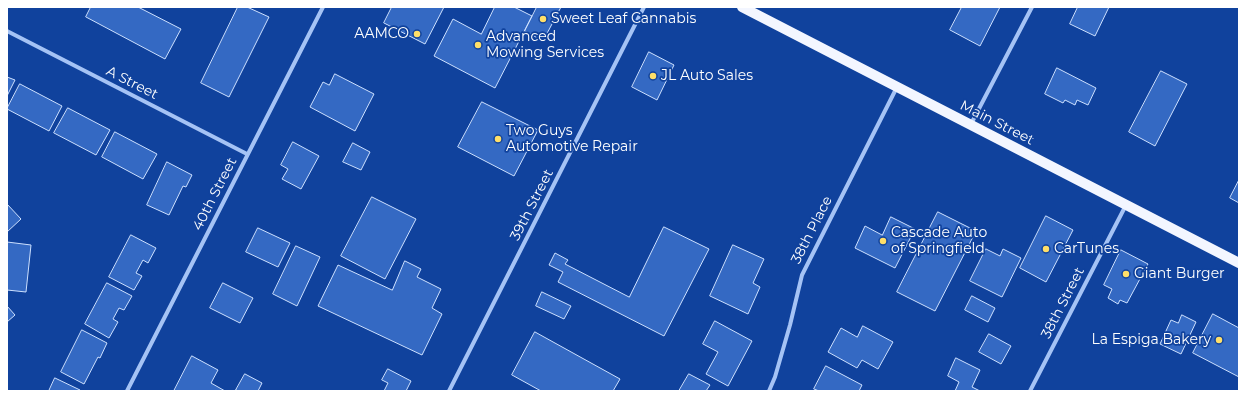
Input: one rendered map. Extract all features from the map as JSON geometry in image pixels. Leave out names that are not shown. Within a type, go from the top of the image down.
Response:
[{"type":"main road","name":"Main Street","points":[[742,7],[1239,263]]},
{"type":"street","name":"40th Street","points":[[127,391],[323,7]]},
{"type":"street","name":"39th Street","points":[[449,391],[644,7]]},
{"type":"street","points":[[971,125],[1032,7]]},
{"type":"street","name":"A Street","points":[[7,31],[247,154]]},
{"type":"street","name":"38th Place","points":[[769,391],[775,377],[790,325],[802,275],[897,87]]},
{"type":"street","name":"38th Street","points":[[1030,391],[1126,205]]},
{"type":"building","points":[[91,7],[138,7],[181,29],[165,59],[86,17]]},
{"type":"building","points":[[238,7],[247,7],[269,17],[229,97],[201,83]]},
{"type":"building","name":"AAMCO","points":[[392,7],[444,7],[425,44],[384,23]]},
{"type":"building","name":"Advanced Mowing Services","points":[[495,7],[514,7],[532,16],[495,88],[434,56],[453,19],[481,34]]},
{"type":"building","name":"Sweet Leaf Cannabis","points":[[537,7],[561,7],[543,41],[525,31]]},
{"type":"building","points":[[962,7],[1000,7],[980,46],[950,30]]},
{"type":"building","points":[[1078,7],[1109,7],[1095,36],[1070,24]]},
{"type":"building","name":"JL Auto Sales","points":[[649,52],[674,65],[657,100],[632,87]]},
{"type":"building","points":[[1057,68],[1096,88],[1088,105],[1077,100],[1075,105],[1065,100],[1063,103],[1045,94]]},
{"type":"building","points":[[1161,71],[1187,84],[1155,146],[1129,132]]},
{"type":"building","points":[[335,74],[374,94],[355,131],[310,107],[323,82],[329,85]]},
{"type":"building","points":[[7,77],[15,80],[7,96]]},
{"type":"building","points":[[20,84],[62,106],[49,131],[7,109]]},
{"type":"building","name":"Two Guys Automotive Repair","points":[[482,102],[538,130],[514,176],[458,147]]},
{"type":"building","points":[[68,108],[110,130],[96,155],[54,133]]},
{"type":"building","points":[[115,132],[157,154],[143,179],[102,157]]},
{"type":"building","points":[[293,142],[319,156],[301,189],[282,179],[288,169],[281,165]]},
{"type":"building","points":[[353,143],[370,152],[361,170],[343,162]]},
{"type":"building","points":[[167,162],[192,175],[186,187],[183,186],[169,215],[147,205]]},
{"type":"building","points":[[1239,180],[1239,203],[1230,198]]},
{"type":"building","points":[[372,197],[416,219],[385,279],[341,256]]},
{"type":"building","points":[[7,204],[21,219],[7,232]]},
{"type":"building","points":[[938,212],[976,231],[935,311],[897,292]]},
{"type":"building","name":"CarTunes","points":[[1046,216],[1073,230],[1046,282],[1020,268]]},
{"type":"building","name":"Cascade Auto of Springfield","points":[[891,217],[915,229],[895,268],[855,248],[865,226],[882,235]]},
{"type":"building","points":[[664,227],[709,249],[664,336],[558,282],[563,272],[549,265],[555,253],[568,260],[565,264],[629,297]]},
{"type":"building","points":[[258,228],[290,243],[278,267],[246,252]]},
{"type":"building","points":[[131,235],[156,248],[148,263],[143,260],[136,273],[142,276],[134,290],[109,277]]},
{"type":"building","points":[[7,242],[31,245],[26,292],[7,290]]},
{"type":"building","points":[[733,245],[764,259],[753,283],[760,287],[748,314],[710,296]]},
{"type":"building","points":[[296,246],[320,257],[297,306],[273,294]]},
{"type":"building","points":[[986,249],[1000,256],[1003,249],[1021,258],[1002,297],[970,281]]},
{"type":"building","name":"Giant Burger","points":[[1121,250],[1148,264],[1127,303],[1120,300],[1118,304],[1108,298],[1112,289],[1104,285]]},
{"type":"building","points":[[405,261],[421,269],[417,277],[441,289],[432,308],[442,314],[422,355],[318,306],[338,265],[392,290]]},
{"type":"building","points":[[107,283],[132,296],[124,310],[119,308],[113,319],[118,322],[109,338],[85,324]]},
{"type":"building","points":[[223,283],[253,298],[240,323],[210,308]]},
{"type":"building","points":[[542,292],[571,306],[564,319],[536,306]]},
{"type":"building","points":[[972,296],[995,308],[988,322],[965,310]]},
{"type":"building","points":[[7,306],[15,315],[7,322]]},
{"type":"building","name":"La Espiga Bakery","points":[[1213,314],[1239,328],[1239,377],[1193,353]]},
{"type":"building","points":[[1182,315],[1196,322],[1181,354],[1160,344],[1171,320],[1178,323]]},
{"type":"building","points":[[715,321],[752,341],[728,386],[706,374],[718,352],[703,344]]},
{"type":"building","points":[[863,326],[893,342],[878,369],[862,360],[857,368],[828,352],[841,328],[857,337]]},
{"type":"building","points":[[82,330],[107,343],[100,358],[98,357],[84,384],[61,372]]},
{"type":"building","points":[[535,332],[620,379],[613,391],[541,391],[512,375]]},
{"type":"building","points":[[989,334],[1011,346],[1001,364],[979,352]]},
{"type":"building","points":[[192,356],[218,370],[211,383],[225,391],[174,391]]},
{"type":"building","points":[[956,358],[980,370],[972,387],[980,391],[955,391],[959,382],[948,376]]},
{"type":"building","points":[[826,366],[862,385],[859,391],[819,391],[814,389]]},
{"type":"building","points":[[388,369],[411,381],[406,391],[384,391],[388,383],[382,380]]},
{"type":"building","points":[[245,374],[262,383],[258,391],[236,390]]},
{"type":"building","points":[[689,374],[710,385],[706,391],[679,391]]},
{"type":"building","points":[[55,378],[80,390],[80,391],[49,391]]},
{"type":"place","name":"Sweet Leaf Cannabis","points":[[543,19]]},
{"type":"place","name":"AAMCO","points":[[417,34]]},
{"type":"place","name":"Advanced Mowing Services","points":[[478,45]]},
{"type":"place","name":"JL Auto Sales","points":[[653,76]]},
{"type":"place","name":"Two Guys Automotive Repair","points":[[498,139]]},
{"type":"place","name":"Cascade Auto of Springfield","points":[[883,241]]},
{"type":"place","name":"CarTunes","points":[[1046,249]]},
{"type":"place","name":"Giant Burger","points":[[1126,274]]},
{"type":"place","name":"La Espiga Bakery","points":[[1219,340]]}]
